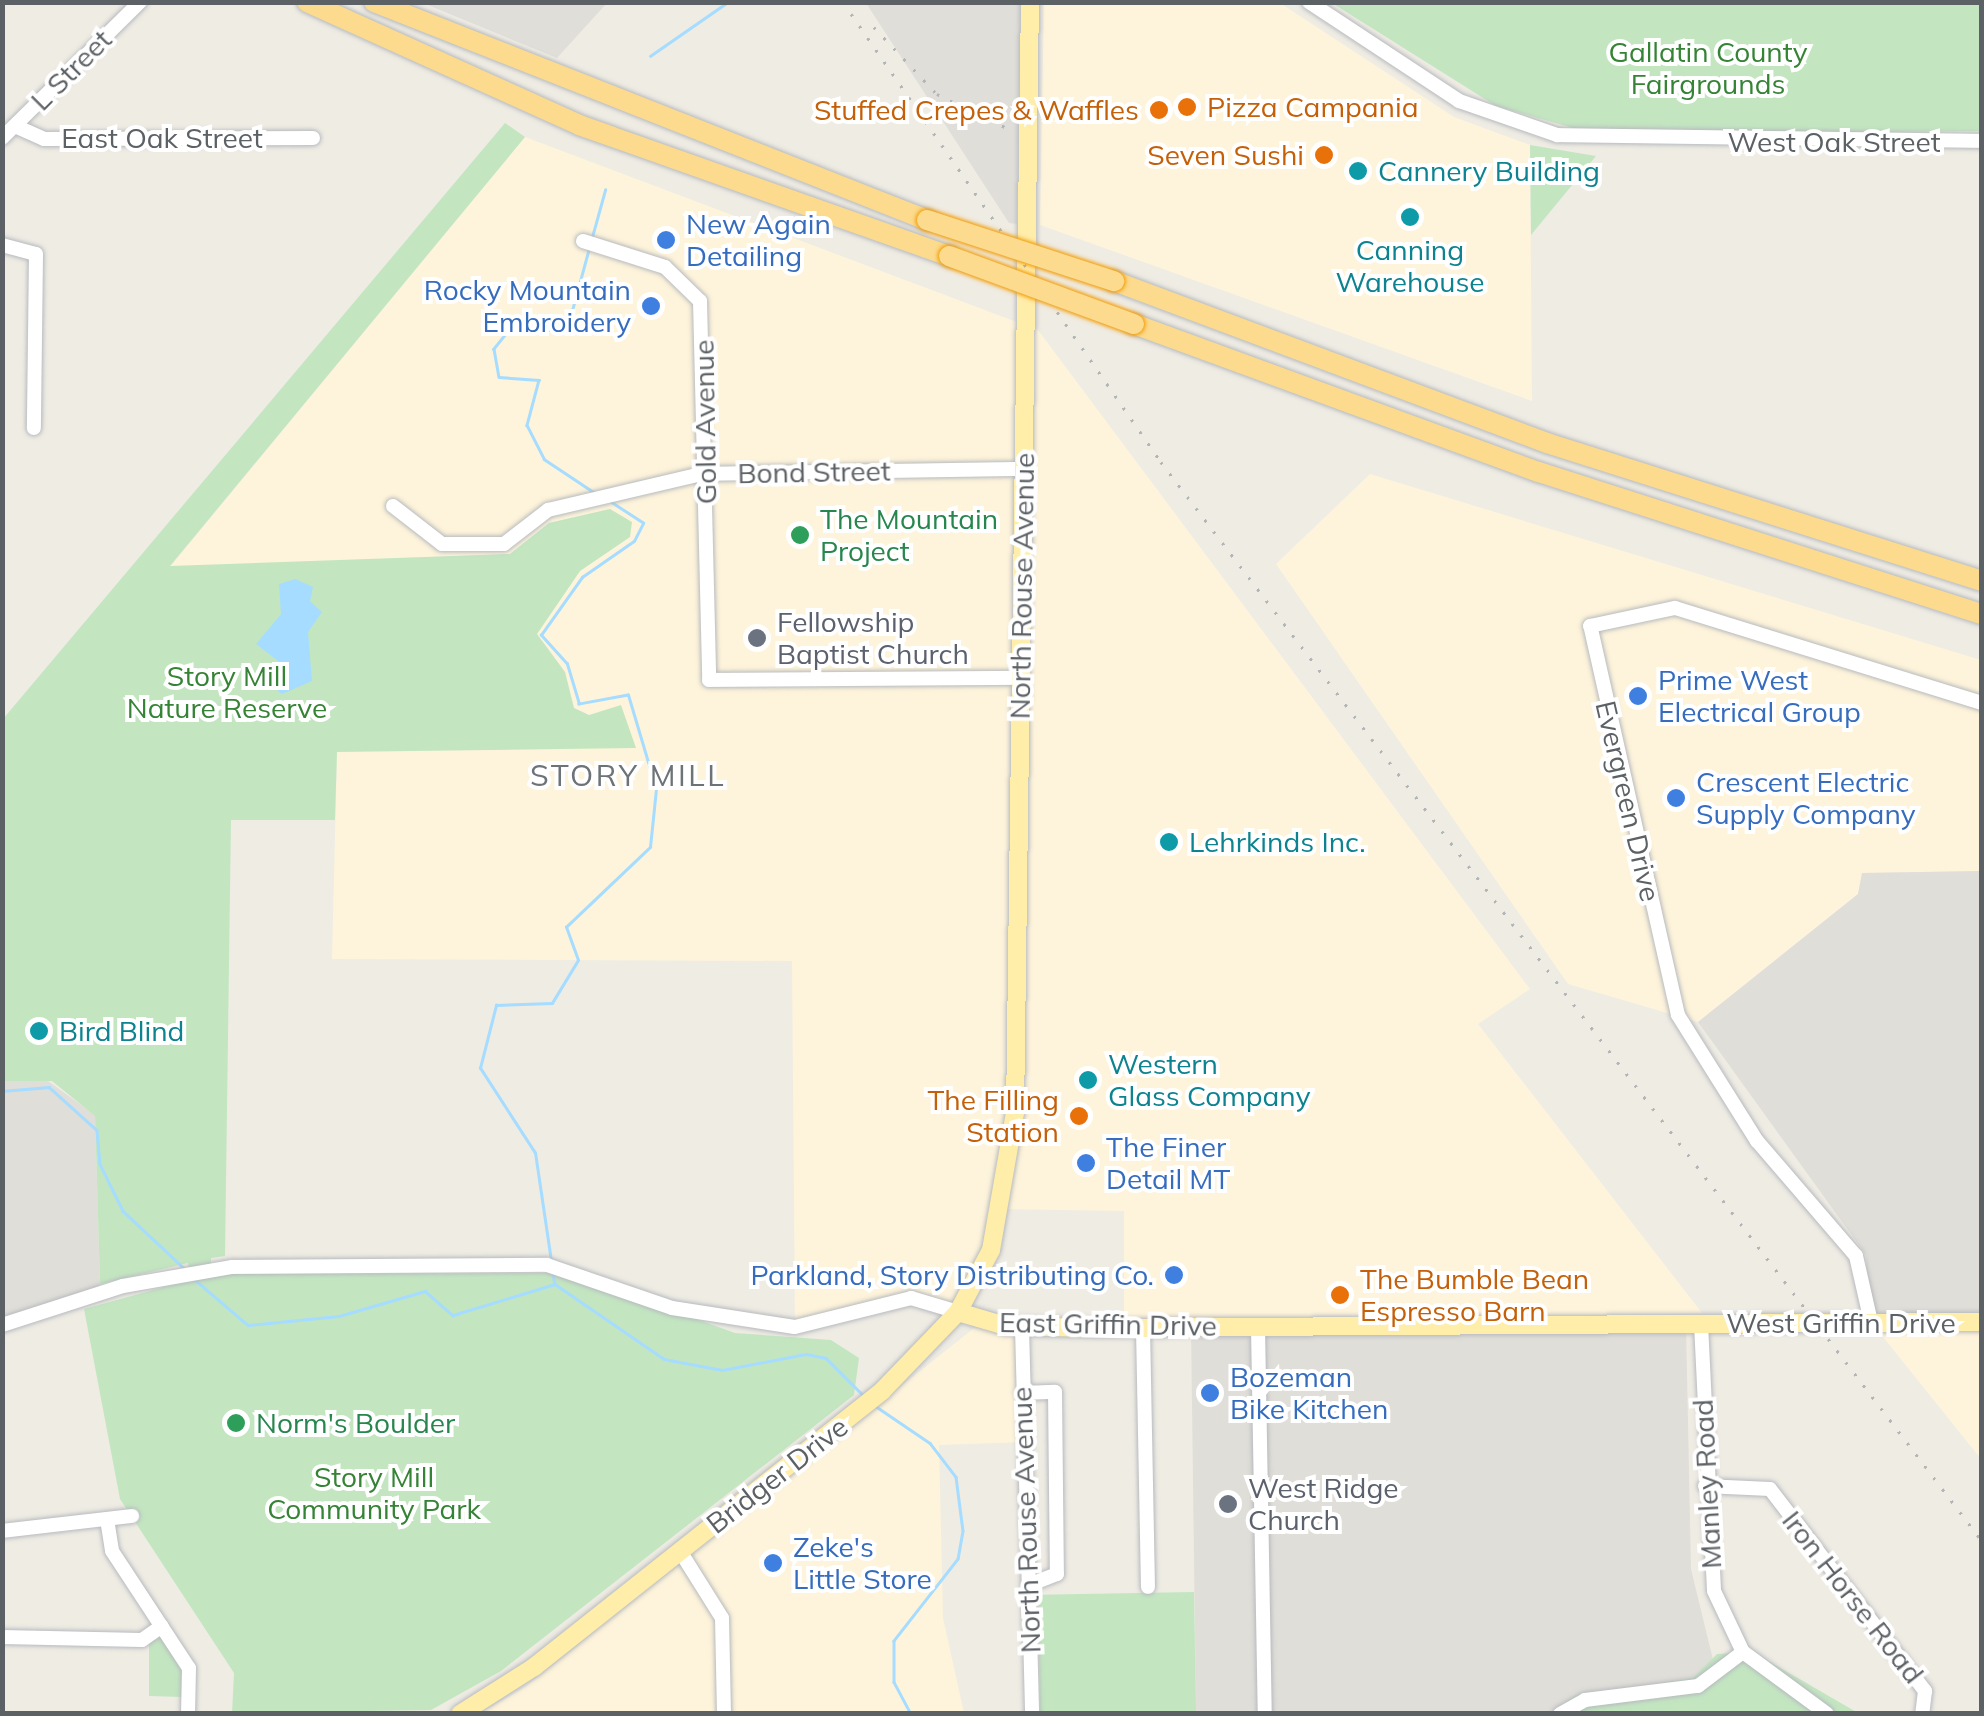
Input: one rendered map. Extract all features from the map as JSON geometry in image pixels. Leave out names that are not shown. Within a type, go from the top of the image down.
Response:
[{"type":"highway","points":[[307,2],[579,125],[1557,478],[1982,614]]},
{"type":"highway","points":[[374,2],[600,97],[927,220],[1114,281],[1547,443],[1982,581]]},
{"type":"main road","name":"North Rouse Avenue","points":[[1011,1169],[1022,678],[1030,2]]},
{"type":"main road","name":"Bridger Drive","points":[[460,1714],[680,1552],[882,1392],[958,1312],[991,1250],[1011,1169]]},
{"type":"main road","name":"East Griffin Drive","points":[[958,1312],[1022,1327],[1701,1324]]},
{"type":"main road","name":"West Griffin Drive","points":[[1701,1324],[1982,1322]]},
{"type":"street","name":"L Street","points":[[2,138],[140,2]]},
{"type":"street","name":"West Oak Street","points":[[1309,2],[1488,115],[1590,140],[1982,141]]},
{"type":"street","name":"East Oak Street","points":[[14,126],[44,139],[313,138]]},
{"type":"street","name":"Gold Avenue","points":[[583,240],[672,271],[700,301],[709,680],[1022,678]]},
{"type":"street","points":[[2,245],[36,254],[34,428]]},
{"type":"street","name":"Bond Street","points":[[392,506],[442,544],[504,544],[546,511],[703,474],[1024,468]]},
{"type":"street","name":"Evergreen Drive","points":[[1870,1322],[1856,1256],[1758,1141],[1678,1015],[1590,626],[1674,608],[1982,703]]},
{"type":"street","name":"East Griffin Drive","points":[[2,1324],[201,1270],[553,1266],[724,1321],[834,1324],[911,1298],[958,1312]]},
{"type":"street","name":"Manley Road","points":[[1701,1324],[1708,1570],[1743,1652]]},
{"type":"street","name":"North Rouse Avenue","points":[[1022,1327],[1032,1714]]},
{"type":"street","points":[[1258,1327],[1266,1714]]},
{"type":"street","points":[[1143,1328],[1148,1587]]},
{"type":"street","points":[[1022,1393],[1055,1392],[1057,1574],[1028,1584]]},
{"type":"street","name":"Iron Horse Road","points":[[1704,1486],[1770,1489],[1926,1691],[1922,1714]]},
{"type":"street","points":[[2,1532],[132,1516]]},
{"type":"street","points":[[107,1519],[112,1552],[189,1668],[188,1714]]},
{"type":"street","points":[[680,1552],[722,1618],[724,1714]]},
{"type":"street","points":[[2,1638],[142,1640],[162,1626]]},
{"type":"street","points":[[1560,1714],[1585,1700],[1698,1686],[1743,1652],[1827,1714]]},
{"type":"shaded area","points":[[423,3],[607,3],[557,58]]},
{"type":"shaded area","points":[[866,3],[1021,3],[1017,224],[1009,223]]},
{"type":"shaded area","points":[[1044,3],[1280,3],[1454,117],[1530,145],[1532,401],[1040,225]]},
{"type":"shaded area","points":[[525,137],[1038,330],[1530,989],[1478,1024],[1702,1313],[1124,1328],[1124,1211],[1005,1209],[958,1312],[930,1300],[795,1327],[792,961],[332,959],[337,752],[589,715],[574,708],[565,672],[537,634],[580,571],[630,537],[610,509],[549,523],[510,554],[170,567]]},
{"type":"shaded area","points":[[1370,474],[1981,660],[1981,871],[1862,873],[1858,894],[1698,1022],[1568,984],[1276,564]]},
{"type":"shaded area","points":[[1981,871],[1981,1322],[1871,1322],[1866,1255],[1698,1022],[1858,894],[1862,873]]},
{"type":"shaded area","points":[[3,1081],[48,1081],[95,1115],[100,1284],[84,1306],[3,1331]]},
{"type":"shaded area","points":[[984,1320],[1022,1327],[1027,1442],[939,1445],[943,1618],[964,1713],[478,1714],[523,1689]]},
{"type":"shaded area","points":[[1871,1322],[1981,1322],[1981,1459]]},
{"type":"shaded area","points":[[1686,1324],[1691,1569],[1714,1664],[1693,1678],[1575,1695],[1550,1713],[1196,1713],[1191,1327]]},
{"type":"green space","name":"Gallatin County Fairgrounds","points":[[1332,3],[1981,3],[1981,131],[1594,134],[1496,106]]},
{"type":"green space","points":[[505,123],[525,137],[170,566],[510,554],[549,523],[610,509],[632,522],[630,537],[580,571],[537,634],[565,672],[574,708],[589,715],[621,705],[636,748],[337,752],[335,820],[231,820],[225,1256],[211,1258],[211,1274],[568,1273],[735,1333],[831,1340],[859,1358],[854,1395],[501,1671],[431,1710],[232,1713],[234,1673],[120,1499],[84,1309],[190,1280],[188,1263],[100,1284],[95,1116],[52,1081],[3,1081],[3,719]]},
{"type":"green space","points":[[1530,145],[1596,156],[1531,235]]},
{"type":"green space","points":[[1194,1592],[1196,1713],[1040,1714],[1038,1595]]},
{"type":"green space","points":[[160,1636],[183,1670],[182,1697],[149,1696],[149,1644]]},
{"type":"green space","points":[[1753,1652],[1858,1713],[1550,1714],[1575,1695],[1693,1678],[1717,1654]]},
{"type":"water","points":[[295,579],[313,587],[310,601],[322,612],[308,632],[312,681],[282,694],[273,687],[282,664],[256,644],[281,614],[279,584]]},
{"type":"waterway","points":[[650,56],[728,2]]},
{"type":"waterway","points":[[736,2],[776,2]]},
{"type":"waterway","points":[[592,237],[605,190]]},
{"type":"waterway","points":[[589,250],[567,331],[510,329],[494,349],[499,377],[539,380],[527,425],[544,459],[595,493]]},
{"type":"waterway","points":[[551,1261],[535,1153],[480,1068],[496,1005],[552,1003],[578,960],[566,927],[650,847],[656,789],[628,695],[579,704],[567,664],[541,635],[582,577],[634,541],[643,523],[611,502]]},
{"type":"waterway","points":[[2,1091],[49,1087],[97,1130],[100,1164],[123,1211],[186,1270]]},
{"type":"waterway","points":[[553,1274],[555,1284]]},
{"type":"waterway","points":[[194,1279],[248,1325],[339,1316],[425,1291],[453,1315],[555,1284],[664,1359],[722,1370],[806,1354],[826,1358],[863,1395]]},
{"type":"waterway","points":[[877,1407],[930,1443],[956,1477],[963,1531],[958,1559],[894,1641],[894,1682],[911,1714]]},
{"type":"railway","points":[[843,2],[1161,462],[1982,1541]]},
{"type":"railway","points":[[874,27],[937,94],[1011,130]]},
{"type":"place","name":"Pizza Campania","points":[[1187,107]]},
{"type":"place","name":"Stuffed Crepes & Waffles","points":[[1159,110]]},
{"type":"place","name":"Seven Sushi","points":[[1324,155]]},
{"type":"place","name":"Cannery Building","points":[[1358,171]]},
{"type":"place","name":"Canning Warehouse","points":[[1410,217]]},
{"type":"place","name":"New Again Detailing","points":[[666,240]]},
{"type":"place","name":"Rocky Mountain Embroidery","points":[[651,306]]},
{"type":"place","name":"The Mountain Project","points":[[800,535]]},
{"type":"place","name":"Fellowship Baptist Church","points":[[757,638]]},
{"type":"place","name":"Prime West Electrical Group","points":[[1638,696]]},
{"type":"place","name":"Crescent Electric Supply Company","points":[[1676,798]]},
{"type":"place","name":"Lehrkinds Inc.","points":[[1169,842]]},
{"type":"place","name":"Bird Blind","points":[[39,1031]]},
{"type":"place","name":"Western Glass Company","points":[[1088,1080]]},
{"type":"place","name":"The Filling Station","points":[[1079,1116]]},
{"type":"place","name":"The Finer Detail MT","points":[[1086,1163]]},
{"type":"place","name":"Parkland, Story Distributing Co.","points":[[1174,1275]]},
{"type":"place","name":"The Bumble Bean Espresso Barn","points":[[1340,1295]]},
{"type":"place","name":"Bozeman Bike Kitchen","points":[[1210,1393]]},
{"type":"place","name":"Norm's Boulder","points":[[236,1423]]},
{"type":"place","name":"West Ridge Church","points":[[1228,1504]]},
{"type":"place","name":"Zeke's Little Store","points":[[773,1563]]},
{"type":"district","name":"STORY MILL","points":[[628,775]]},
{"type":"park label","name":"Story Mill Nature Reserve","points":[[227,692]]},
{"type":"park label","name":"Story Mill Community Park","points":[[374,1493]]}]
